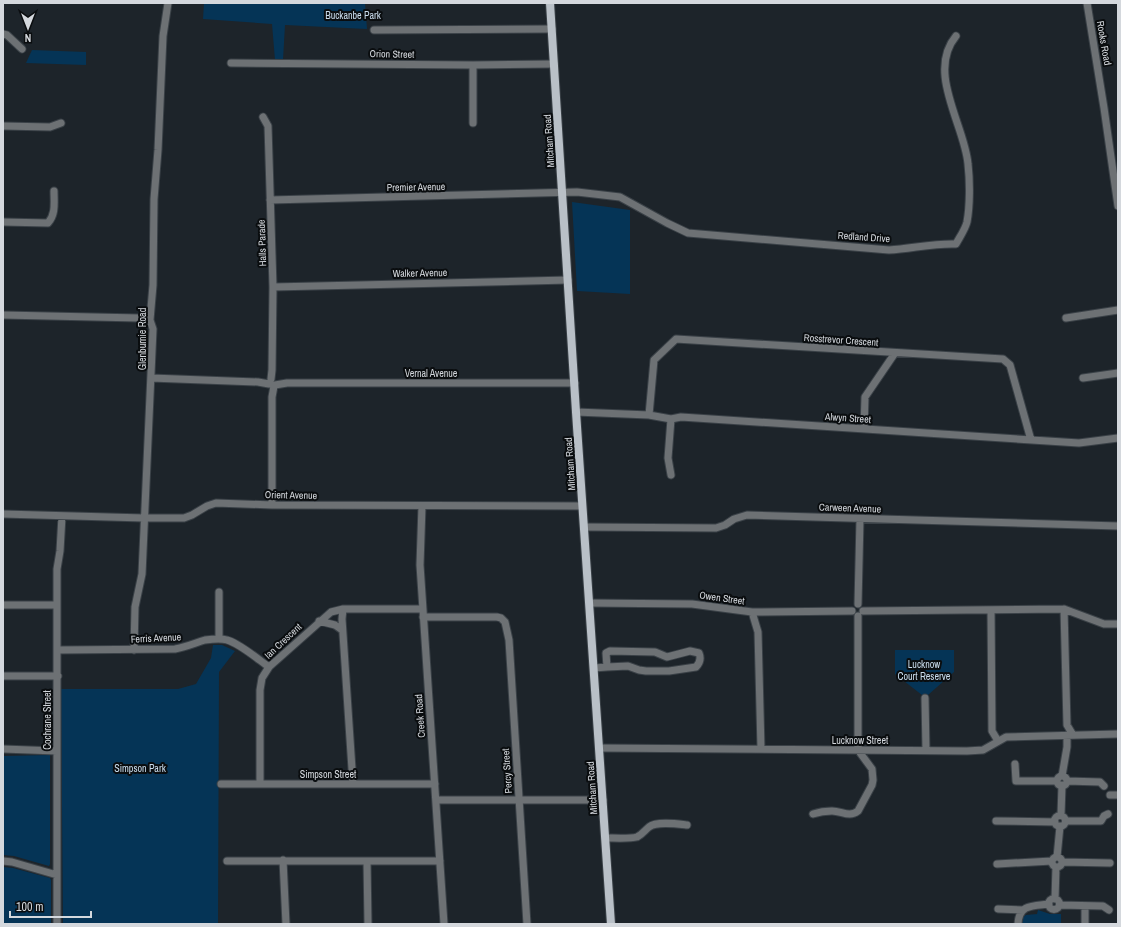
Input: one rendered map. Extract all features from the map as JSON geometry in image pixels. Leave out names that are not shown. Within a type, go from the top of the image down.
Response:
[{"type":"main road","name":"Mitcham Road","points":[[550,3],[582,506],[612,924]]},
{"type":"street","name":"Glenburnie Road","points":[[134,650],[135,607],[142,574],[153,329],[150,320],[153,285],[154,199],[158,150],[163,36],[168,3]]},
{"type":"street","name":"Rooks Road","points":[[1087,3],[1118,203]]},
{"type":"street","points":[[374,30],[552,29]]},
{"type":"street","points":[[3,34],[7,35],[22,49]]},
{"type":"street","name":"Redland Drive","points":[[562,193],[592,193],[620,196],[667,223],[688,233],[888,250],[910,249],[932,244],[956,244],[966,223],[969,188],[968,164],[946,82],[945,66],[951,43],[956,36]]},
{"type":"street","name":"Orion Street","points":[[230,63],[473,65],[554,64]]},
{"type":"street","points":[[473,65],[473,123]]},
{"type":"street","name":"Halls Parade","points":[[263,117],[268,126],[273,286],[272,505]]},
{"type":"street","points":[[3,126],[50,127],[62,123]]},
{"type":"street","points":[[3,222],[48,223],[54,213],[54,192]]},
{"type":"street","name":"Premier Avenue","points":[[270,200],[562,193]]},
{"type":"street","name":"Walker Avenue","points":[[273,286],[568,280]]},
{"type":"street","points":[[1066,318],[1118,310]]},
{"type":"street","points":[[3,315],[139,318],[150,320]]},
{"type":"street","name":"Rosstrevor Crescent","points":[[649,415],[654,360],[676,339],[1003,359],[1010,365],[1030,440]]},
{"type":"street","points":[[864,429],[865,397],[895,353]]},
{"type":"street","points":[[1083,378],[1118,373]]},
{"type":"street","name":"Vernal Avenue","points":[[151,378],[272,383],[575,383]]},
{"type":"street","name":"Alwyn Street","points":[[576,412],[649,415],[662,416],[671,419],[681,417],[1079,443],[1118,438]]},
{"type":"street","points":[[671,419],[668,458],[671,474]]},
{"type":"street","name":"Orient Avenue","points":[[3,514],[184,518],[216,503],[272,505],[582,506]]},
{"type":"street","name":"Creek Road","points":[[422,506],[420,565],[422,609],[444,924]]},
{"type":"street","name":"Carween Avenue","points":[[584,527],[716,528],[725,526],[734,519],[747,515],[1118,526]]},
{"type":"street","name":"Cochrane Street","points":[[57,924],[57,569],[60,551],[62,516]]},
{"type":"street","points":[[813,814],[831,811],[850,815],[854,814],[858,811],[872,785],[873,780],[872,769],[858,750],[858,613],[863,608],[858,604],[860,519]]},
{"type":"street","points":[[219,592],[219,638],[235,643],[269,667]]},
{"type":"street","name":"Owen Street","points":[[590,603],[692,604],[752,612],[858,613],[1064,609],[1104,624],[1118,624]]},
{"type":"street","points":[[3,605],[57,605]]},
{"type":"street","name":"Ian Crescent","points":[[260,784],[260,690],[262,678],[269,667],[319,621],[331,612],[343,610],[422,609]]},
{"type":"street","points":[[996,821],[1064,825],[1062,781],[1066,747],[1070,735],[1067,724],[1064,609]]},
{"type":"street","points":[[343,610],[342,630],[353,784]]},
{"type":"street","points":[[991,610],[992,731],[998,741]]},
{"type":"street","points":[[752,612],[758,632],[761,749]]},
{"type":"street","name":"Percy Street","points":[[423,617],[501,618],[505,622],[508,640],[527,924]]},
{"type":"street","points":[[319,621],[335,625],[342,630]]},
{"type":"street","name":"Ferris Avenue","points":[[58,650],[175,649],[206,640],[219,638]]},
{"type":"street","points":[[594,668],[628,666],[639,670],[669,672],[696,666],[700,658],[699,653],[695,651],[683,652],[668,657],[654,652],[610,651],[606,653],[607,667]]},
{"type":"street","points":[[3,676],[58,676]]},
{"type":"street","points":[[925,698],[926,750]]},
{"type":"street","name":"Lucknow Street","points":[[599,748],[967,751],[984,750],[1006,737],[1118,734]]},
{"type":"street","points":[[3,749],[57,751]]},
{"type":"street","points":[[1015,764],[1016,781],[1100,782],[1104,786]]},
{"type":"street","name":"Simpson Street","points":[[221,784],[435,784]]},
{"type":"street","points":[[1110,795],[1118,795]]},
{"type":"street","points":[[436,800],[603,800]]},
{"type":"street","points":[[1064,818],[1101,821],[1104,816],[1108,814]]},
{"type":"street","points":[[606,838],[636,837],[645,832],[650,826],[656,824],[686,825]]},
{"type":"street","points":[[1058,824],[1055,899],[1060,905]]},
{"type":"street","points":[[283,860],[286,924]]},
{"type":"street","points":[[3,861],[12,862],[57,875]]},
{"type":"street","points":[[227,861],[440,861]]},
{"type":"street","points":[[367,861],[368,924]]},
{"type":"street","points":[[997,864],[1057,862],[1110,863]]},
{"type":"street","points":[[1018,924],[1020,914],[1023,910],[1028,907],[1048,904],[1050,900],[1055,899]]},
{"type":"street","points":[[1048,904],[1050,908],[1054,910],[1058,909],[1060,905]]},
{"type":"street","points":[[1060,905],[1103,906],[1109,910]]},
{"type":"street","points":[[1085,906],[1085,924]]},
{"type":"street","points":[[998,909],[1023,910]]},
{"type":"green space","name":"Buckanbe Park","points":[[204,3],[365,3],[367,29],[285,25],[283,60],[275,60],[272,24],[203,19]]},
{"type":"green space","points":[[32,50],[86,52],[86,65],[26,63]]},
{"type":"green space","points":[[572,202],[630,210],[630,294],[577,291]]},
{"type":"green space","name":"Simpson Park","points":[[213,645],[222,645],[235,651],[219,672],[218,924],[63,924],[61,689],[178,689],[196,684],[211,658]]},
{"type":"green space","name":"Lucknow Court Reserve","points":[[895,650],[954,650],[954,672],[928,695],[922,695],[895,674]]},
{"type":"green space","points":[[50,755],[49,866],[14,856],[3,855],[3,756]]},
{"type":"green space","points":[[3,867],[13,868],[50,878],[51,924],[3,924]]},
{"type":"green space","points":[[1038,910],[1050,914],[1061,914],[1061,924],[1022,924],[1022,918],[1026,915],[1037,914]]}]
